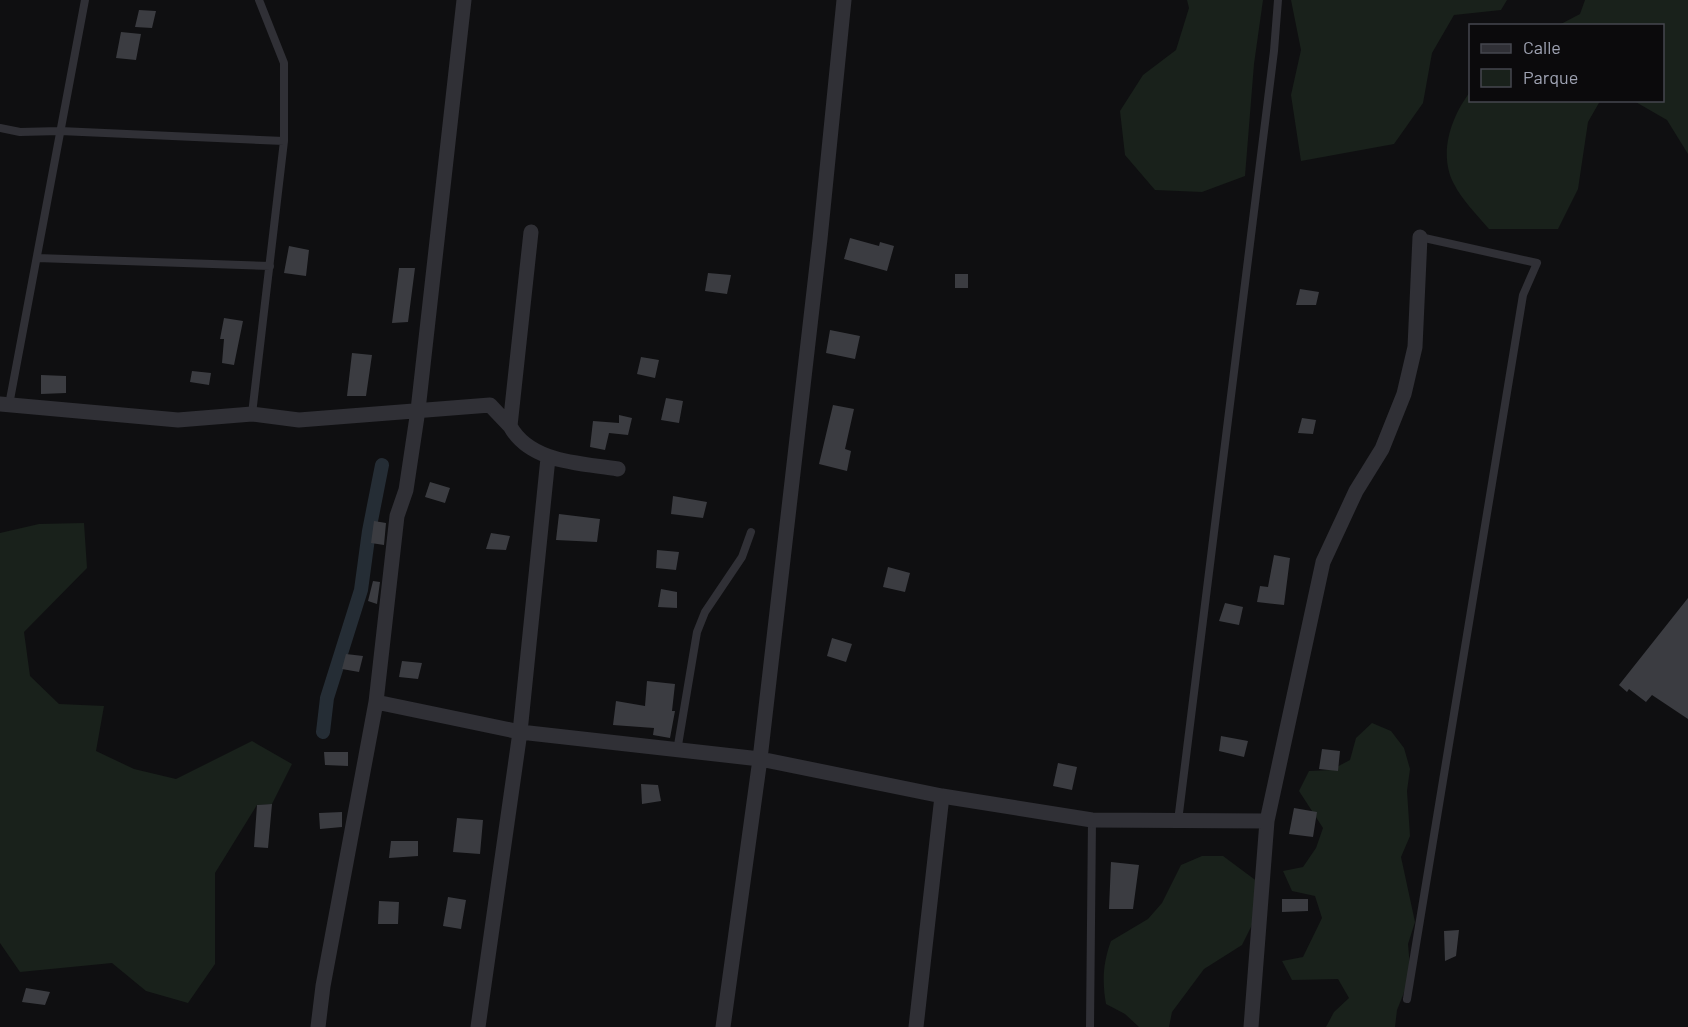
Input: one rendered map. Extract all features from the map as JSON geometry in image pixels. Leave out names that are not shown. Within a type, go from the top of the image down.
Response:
[{"type":"street","points":[[318,1027],[323,986],[376,702],[397,516],[406,490],[418,410],[464,0]]},
{"type":"street","points":[[723,1027],[760,759],[820,239],[844,0]]},
{"type":"street","points":[[510,426],[531,232]]},
{"type":"street","points":[[1251,1027],[1267,821],[1323,562],[1356,491],[1382,449],[1404,394],[1415,347],[1420,237]]},
{"type":"street","points":[[4,405],[178,420],[252,414],[299,420],[490,405],[532,448],[548,458],[618,469]]},
{"type":"street","points":[[478,1027],[520,732],[548,458]]},
{"type":"street","points":[[376,702],[520,732],[760,759],[942,796],[1092,820],[1267,821]]},
{"type":"street","points":[[916,1027],[942,796]]},
{"type":"lane","points":[[4,405],[37,258],[85,0]]},
{"type":"lane","points":[[252,414],[284,141],[284,63],[259,0]]},
{"type":"lane","points":[[1178,821],[1274,51],[1278,0]]},
{"type":"lane","points":[[0,128],[20,132],[60,130],[284,141]]},
{"type":"lane","points":[[1407,999],[1523,295],[1537,263],[1420,237]]},
{"type":"lane","points":[[37,258],[270,266]]},
{"type":"lane","points":[[677,750],[697,632],[705,612],[742,557],[751,532]]},
{"type":"lane","points":[[1090,1027],[1092,820]]},
{"type":"green space","points":[[1187,0],[1263,0],[1254,64],[1245,176],[1202,192],[1155,190],[1125,155],[1120,111],[1143,75],[1176,50],[1189,8]]},
{"type":"green space","points":[[1291,0],[1507,0],[1501,10],[1454,15],[1432,53],[1423,103],[1394,144],[1301,161],[1291,95],[1301,50]]},
{"type":"green space","points":[[1585,0],[1688,0],[1688,154],[1667,120],[1636,102],[1664,102],[1664,24],[1561,24],[1580,14]]},
{"type":"green space","points":[[1469,93],[1469,102],[1599,102],[1588,122],[1578,189],[1558,229],[1489,229],[1457,190],[1449,172],[1447,148],[1452,124]]},
{"type":"green space","points":[[84,523],[87,568],[24,632],[30,676],[59,704],[104,706],[96,751],[134,769],[176,779],[252,741],[292,764],[272,804],[257,805],[215,873],[215,964],[188,1003],[146,991],[112,963],[20,972],[0,943],[0,533],[39,524]]},
{"type":"green space","points":[[1372,723],[1391,731],[1404,748],[1410,769],[1407,791],[1410,836],[1401,857],[1415,922],[1408,944],[1410,967],[1405,990],[1397,1010],[1395,1027],[1326,1027],[1334,1012],[1349,998],[1338,979],[1292,980],[1282,961],[1303,957],[1322,918],[1315,896],[1292,891],[1283,871],[1303,867],[1316,848],[1323,828],[1299,791],[1309,771],[1331,770],[1350,760],[1356,738]]},
{"type":"green space","points":[[1202,856],[1223,856],[1258,882],[1252,925],[1242,945],[1204,969],[1172,1012],[1169,1027],[1139,1027],[1125,1014],[1106,1004],[1104,972],[1111,941],[1148,919],[1162,903],[1181,865]]},
{"type":"building","points":[[139,10],[156,11],[152,28],[135,27]]},
{"type":"building","points":[[121,32],[141,34],[136,60],[116,58]]},
{"type":"building","points":[[850,238],[879,246],[880,242],[894,246],[887,271],[844,259]]},
{"type":"building","points":[[289,246],[309,250],[306,276],[284,273]]},
{"type":"building","points":[[399,268],[415,268],[408,322],[392,323]]},
{"type":"building","points":[[708,273],[731,275],[727,294],[705,291]]},
{"type":"building","points":[[955,274],[968,274],[968,288],[955,288]]},
{"type":"building","points":[[1300,289],[1319,292],[1316,305],[1296,305]]},
{"type":"building","points":[[224,318],[243,321],[234,365],[222,363],[224,339],[220,339]]},
{"type":"building","points":[[830,330],[860,336],[855,359],[826,353]]},
{"type":"building","points":[[352,353],[372,355],[366,396],[347,396]]},
{"type":"building","points":[[641,357],[659,360],[655,378],[637,374]]},
{"type":"building","points":[[192,371],[211,373],[209,385],[190,382]]},
{"type":"building","points":[[41,375],[66,376],[66,393],[41,394]]},
{"type":"building","points":[[666,398],[683,401],[679,423],[661,420]]},
{"type":"building","points":[[833,405],[854,409],[845,449],[851,451],[847,471],[819,464]]},
{"type":"building","points":[[619,415],[632,418],[628,435],[609,433],[605,450],[590,447],[593,421],[619,423]]},
{"type":"building","points":[[1302,418],[1316,420],[1313,434],[1298,433]]},
{"type":"building","points":[[430,482],[450,488],[445,503],[425,497]]},
{"type":"building","points":[[673,496],[707,502],[703,518],[671,514]]},
{"type":"building","points":[[559,514],[600,519],[597,542],[556,540]]},
{"type":"building","points":[[374,521],[386,523],[384,545],[371,543]]},
{"type":"building","points":[[491,533],[510,536],[506,550],[486,549]]},
{"type":"building","points":[[657,550],[679,552],[676,570],[656,568]]},
{"type":"building","points":[[1274,555],[1290,558],[1284,605],[1257,602],[1260,586],[1268,587]]},
{"type":"building","points":[[888,567],[910,573],[905,592],[883,587]]},
{"type":"building","points":[[373,581],[380,582],[377,604],[368,601]]},
{"type":"building","points":[[661,589],[677,592],[677,608],[658,607]]},
{"type":"building","points":[[1688,598],[1688,719],[1652,695],[1646,702],[1629,689],[1627,692],[1619,685]]},
{"type":"building","points":[[1225,603],[1243,607],[1239,625],[1219,621]]},
{"type":"building","points":[[832,638],[852,644],[846,662],[827,656]]},
{"type":"building","points":[[346,654],[363,656],[359,672],[342,669]]},
{"type":"building","points":[[402,661],[422,663],[418,679],[399,677]]},
{"type":"building","points":[[647,681],[675,684],[672,711],[675,711],[670,738],[653,735],[654,728],[613,725],[616,701],[645,706]]},
{"type":"building","points":[[1221,736],[1248,741],[1244,757],[1219,751]]},
{"type":"building","points":[[1322,749],[1340,751],[1338,771],[1319,769]]},
{"type":"building","points":[[324,752],[348,752],[348,766],[325,765]]},
{"type":"building","points":[[1058,763],[1077,767],[1072,790],[1053,786]]},
{"type":"building","points":[[641,784],[658,785],[661,801],[642,804]]},
{"type":"building","points":[[272,804],[268,848],[254,847],[257,805]]},
{"type":"building","points":[[1294,808],[1317,812],[1313,837],[1289,834]]},
{"type":"building","points":[[342,812],[342,827],[320,829],[319,813]]},
{"type":"building","points":[[457,818],[483,820],[480,854],[453,852]]},
{"type":"building","points":[[391,841],[418,841],[418,856],[389,858]]},
{"type":"building","points":[[1111,862],[1139,865],[1133,909],[1109,909]]},
{"type":"building","points":[[448,897],[466,900],[461,929],[443,926]]},
{"type":"building","points":[[1282,899],[1308,899],[1308,911],[1282,912]]},
{"type":"building","points":[[379,901],[399,902],[398,924],[378,924]]},
{"type":"building","points":[[1459,930],[1456,956],[1445,961],[1444,931]]},
{"type":"building","points":[[26,988],[50,992],[45,1005],[22,1002]]},
{"type":"waterway","points":[[323,732],[327,698],[361,590],[369,531],[382,465]]}]
